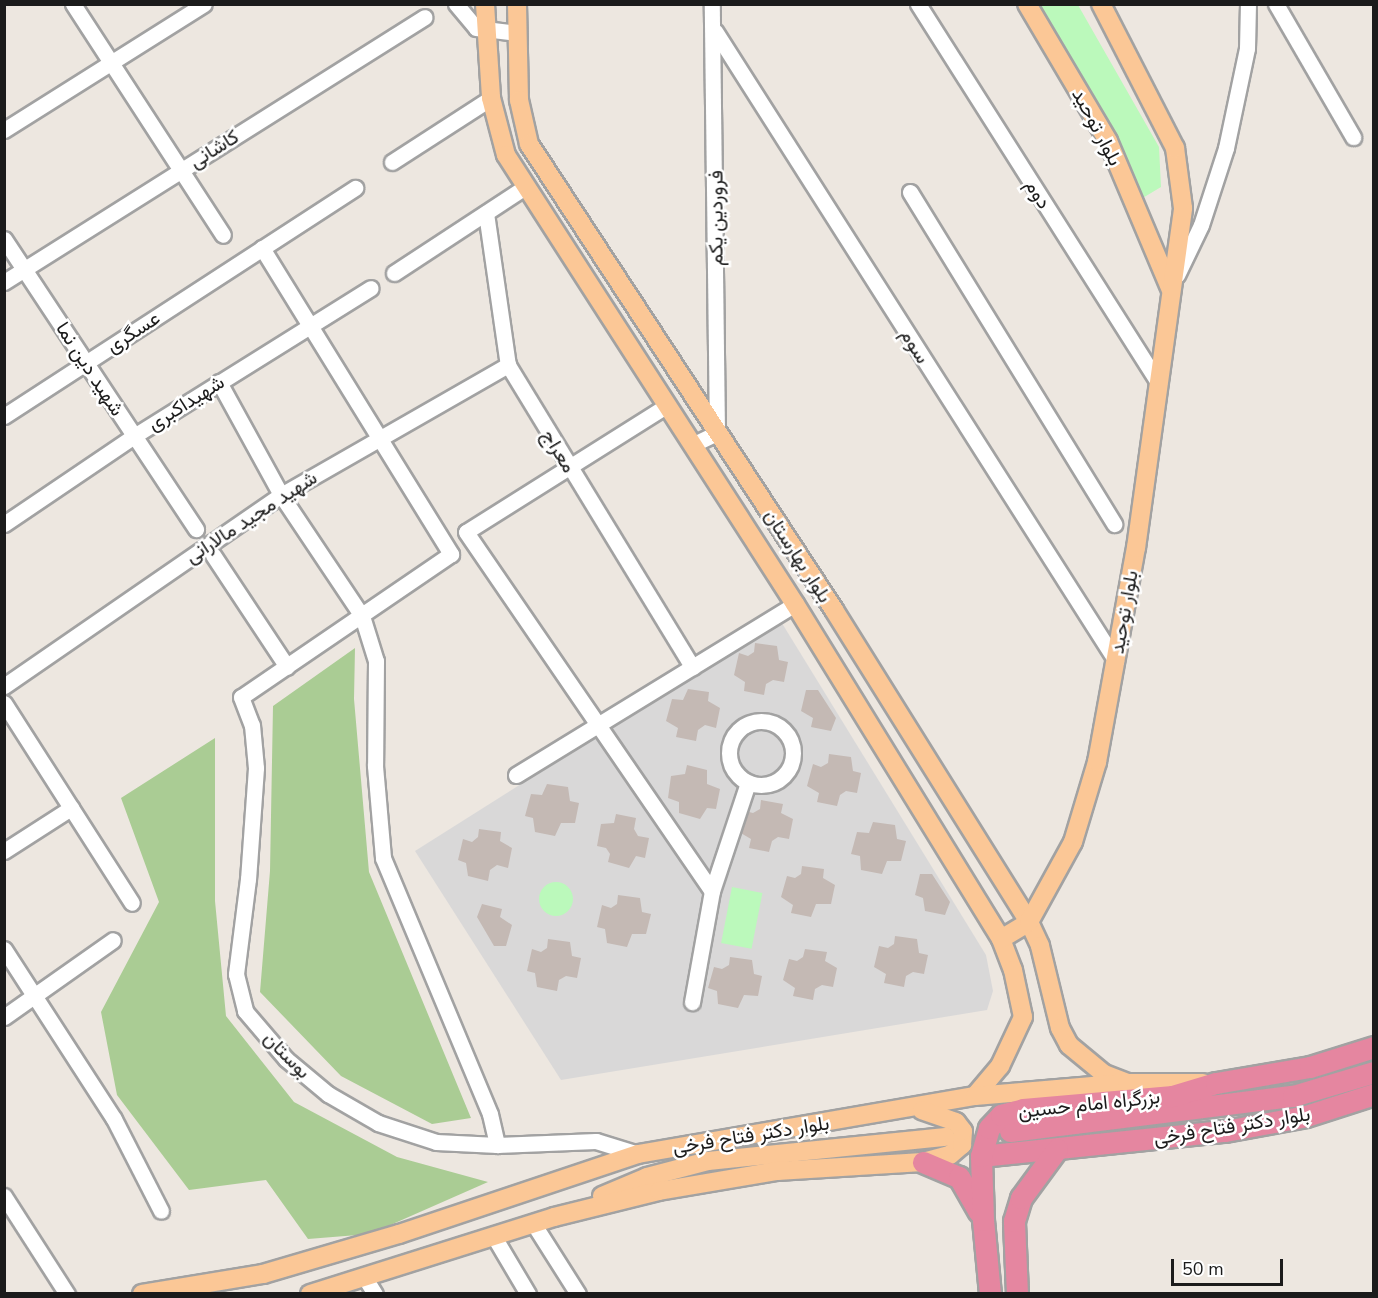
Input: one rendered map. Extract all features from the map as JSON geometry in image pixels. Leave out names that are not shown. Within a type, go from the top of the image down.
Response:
[{"type":"highway","name":"بلوار دکتر فتاح فرخی","points":[[1216,1083],[1310,1066],[1374,1047]]},
{"type":"highway","points":[[1010,1131],[1293,1096],[1374,1072]]},
{"type":"highway","name":"بزرگراه امام حسین","points":[[990,1293],[982,1220],[981,1156],[989,1128],[1009,1112],[1172,1096],[1216,1083]]},
{"type":"highway","name":"بلوار دکتر فتاح فرخی","points":[[981,1156],[1225,1131],[1306,1116],[1374,1094]]},
{"type":"highway","points":[[1017,1293],[1014,1221],[1021,1198],[1057,1149]]},
{"type":"highway","points":[[922,1162],[959,1177],[971,1191],[982,1220]]},
{"type":"main road","name":"بلوار بهارستان","points":[[485,4],[491,98],[506,155],[795,604],[1001,939],[1013,970],[1023,1017],[1000,1066],[975,1096]]},
{"type":"main road","name":"بلوار بهارستان","points":[[517,4],[519,99],[529,144],[717,433],[1029,922],[1040,946],[1060,1028],[1069,1045],[1104,1074],[1127,1083]]},
{"type":"main road","name":"بلوار توحید","points":[[1027,4],[1108,141],[1170,288]]},
{"type":"main road","name":"بلوار توحید","points":[[1029,922],[1073,842],[1097,762],[1116,661],[1159,384],[1170,288],[1183,208],[1175,148],[1101,4]]},
{"type":"main road","points":[[1001,939],[1029,922]]},
{"type":"main road","name":"بلوار دکتر فتاح فرخی","points":[[142,1293],[263,1274],[399,1234],[638,1154],[975,1096],[1127,1083],[1216,1083]]},
{"type":"main road","name":"بلوار دکتر فتاح فرخی","points":[[310,1293],[365,1278],[533,1223],[659,1191],[777,1171],[922,1162],[950,1155],[962,1145],[963,1131],[942,1114],[915,1108]]},
{"type":"main road","points":[[554,1217],[647,1177],[708,1161],[946,1137]]},
{"type":"street","points":[[73,4],[224,235]]},
{"type":"street","points":[[4,130],[204,4]]},
{"type":"street","points":[[456,4],[476,28],[486,32],[518,33]]},
{"type":"street","points":[[699,4],[713,27]]},
{"type":"street","name":"فروردین یکم","points":[[712,4],[717,433]]},
{"type":"street","name":"دوم","points":[[918,4],[1159,384]]},
{"type":"street","points":[[1170,288],[1201,225],[1226,148],[1247,48],[1248,4]]},
{"type":"street","points":[[1275,4],[1353,136]]},
{"type":"street","name":"کاشانی","points":[[4,282],[424,17]]},
{"type":"street","name":"سوم","points":[[713,27],[1116,661]]},
{"type":"street","points":[[392,162],[491,98]]},
{"type":"street","points":[[394,273],[525,187]]},
{"type":"street","name":"عسگری","points":[[4,416],[355,188]]},
{"type":"street","points":[[910,192],[1114,524]]},
{"type":"street","name":"معراج","points":[[486,213],[508,365],[692,667]]},
{"type":"street","name":"شهید دین نما","points":[[4,239],[196,529]]},
{"type":"street","points":[[213,555],[287,667],[451,554],[262,248]]},
{"type":"street","name":"شهیداکبری","points":[[4,524],[134,436],[371,288]]},
{"type":"street","name":"شهید مجید مالارانی","points":[[4,686],[281,495],[508,365]]},
{"type":"street","points":[[219,382],[281,495],[362,616],[376,661],[375,766],[383,858],[490,1114],[497,1145]]},
{"type":"street","points":[[666,406],[466,532],[712,891]]},
{"type":"street","points":[[692,445],[717,433]]},
{"type":"street","points":[[516,775],[795,604]]},
{"type":"street","name":"بوستان","points":[[287,667],[241,697],[252,725],[256,768],[248,879],[236,974],[245,1011],[286,1059],[328,1094],[378,1123],[436,1142],[497,1145],[596,1141],[638,1154]]},
{"type":"street","points":[[4,703],[132,903]]},
{"type":"street","points":[[770,722],[787,735],[793,754],[791,765],[778,781],[758,786],[748,783],[732,768],[729,747],[740,728],[750,723],[770,722]]},
{"type":"street","points":[[692,1002],[712,891],[748,783]]},
{"type":"street","points":[[4,851],[71,808]]},
{"type":"street","points":[[4,1017],[35,998],[113,940]]},
{"type":"street","points":[[4,950],[114,1119],[161,1211]]},
{"type":"street","points":[[4,1196],[67,1293]]},
{"type":"street","points":[[533,1223],[578,1293]]},
{"type":"street","points":[[493,1235],[528,1293]]},
{"type":"street","points":[[365,1278],[375,1293]]},
{"type":"shaded area","points":[[780,620],[986,955],[993,991],[987,1010],[561,1080],[415,851]]},
{"type":"green space","points":[[1040,5],[1078,5],[1159,147],[1161,187],[1141,199],[1107,117]]},
{"type":"green space","points":[[355,648],[354,699],[369,872],[471,1118],[432,1124],[341,1076],[260,992],[270,871],[273,706]]},
{"type":"green space","points":[[215,738],[215,901],[226,1016],[294,1102],[397,1157],[488,1182],[370,1234],[308,1239],[266,1180],[189,1190],[117,1095],[101,1012],[159,902],[121,798]]},
{"type":"green space","points":[[556,882],[568,887],[573,899],[568,911],[556,916],[544,911],[539,899],[544,887]]},
{"type":"green space","points":[[732,887],[762,893],[752,949],[721,943]]},
{"type":"building","points":[[755,643],[777,646],[779,660],[788,662],[784,682],[773,680],[766,684],[764,695],[744,691],[745,682],[734,675],[739,653],[748,656],[754,652]]},
{"type":"building","points":[[688,689],[709,692],[708,701],[720,708],[716,728],[705,725],[698,730],[696,741],[676,737],[678,728],[666,721],[672,699],[683,700]]},
{"type":"building","points":[[806,690],[818,690],[836,718],[831,731],[811,727],[813,718],[801,711]]},
{"type":"building","points":[[829,754],[851,757],[853,771],[861,773],[857,793],[846,791],[840,795],[837,806],[817,802],[819,793],[807,786],[813,764],[821,767],[828,763]]},
{"type":"building","points":[[687,765],[707,770],[707,784],[720,789],[716,809],[707,808],[700,819],[679,813],[679,802],[668,798],[671,776],[685,774]]},
{"type":"building","points":[[547,784],[568,787],[570,801],[579,803],[575,823],[561,823],[555,836],[535,832],[533,818],[525,816],[531,794],[542,795]]},
{"type":"building","points":[[761,800],[783,804],[781,813],[793,819],[789,839],[778,837],[772,841],[769,852],[749,848],[751,839],[739,832],[745,811],[753,813],[760,809]]},
{"type":"building","points":[[616,814],[636,818],[634,829],[638,836],[649,838],[645,858],[636,856],[629,868],[608,862],[610,854],[606,848],[597,846],[601,824],[614,823]]},
{"type":"building","points":[[873,822],[895,825],[897,839],[906,841],[901,861],[887,861],[882,874],[861,870],[860,856],[851,854],[857,832],[869,833]]},
{"type":"building","points":[[479,829],[501,832],[500,841],[512,848],[508,868],[497,865],[490,870],[488,881],[468,876],[466,863],[458,860],[463,839],[472,842],[478,837]]},
{"type":"building","points":[[802,866],[824,869],[823,878],[835,885],[831,904],[816,904],[811,917],[791,913],[793,905],[781,897],[787,876],[795,878],[801,874]]},
{"type":"building","points":[[920,874],[932,874],[950,902],[945,915],[925,911],[923,898],[915,895]]},
{"type":"building","points":[[618,895],[640,898],[642,912],[651,914],[646,934],[632,934],[627,947],[607,943],[605,929],[597,927],[602,905],[611,908],[617,904]]},
{"type":"building","points":[[482,904],[502,909],[500,917],[512,925],[506,946],[494,946],[477,917]]},
{"type":"building","points":[[895,936],[917,939],[919,953],[928,955],[924,974],[913,972],[906,976],[904,987],[884,983],[886,974],[874,967],[879,946],[888,948],[894,944]]},
{"type":"building","points":[[548,939],[570,942],[572,956],[581,958],[577,978],[566,976],[559,980],[557,991],[537,987],[535,973],[527,971],[532,949],[541,952],[547,948]]},
{"type":"building","points":[[805,949],[827,952],[825,961],[837,968],[833,987],[822,985],[815,989],[813,1000],[793,996],[795,988],[783,980],[789,959],[797,961],[803,957]]},
{"type":"building","points":[[730,957],[752,960],[754,974],[762,976],[758,996],[744,995],[738,1008],[718,1004],[717,991],[708,988],[714,967],[722,969],[729,965]]}]
